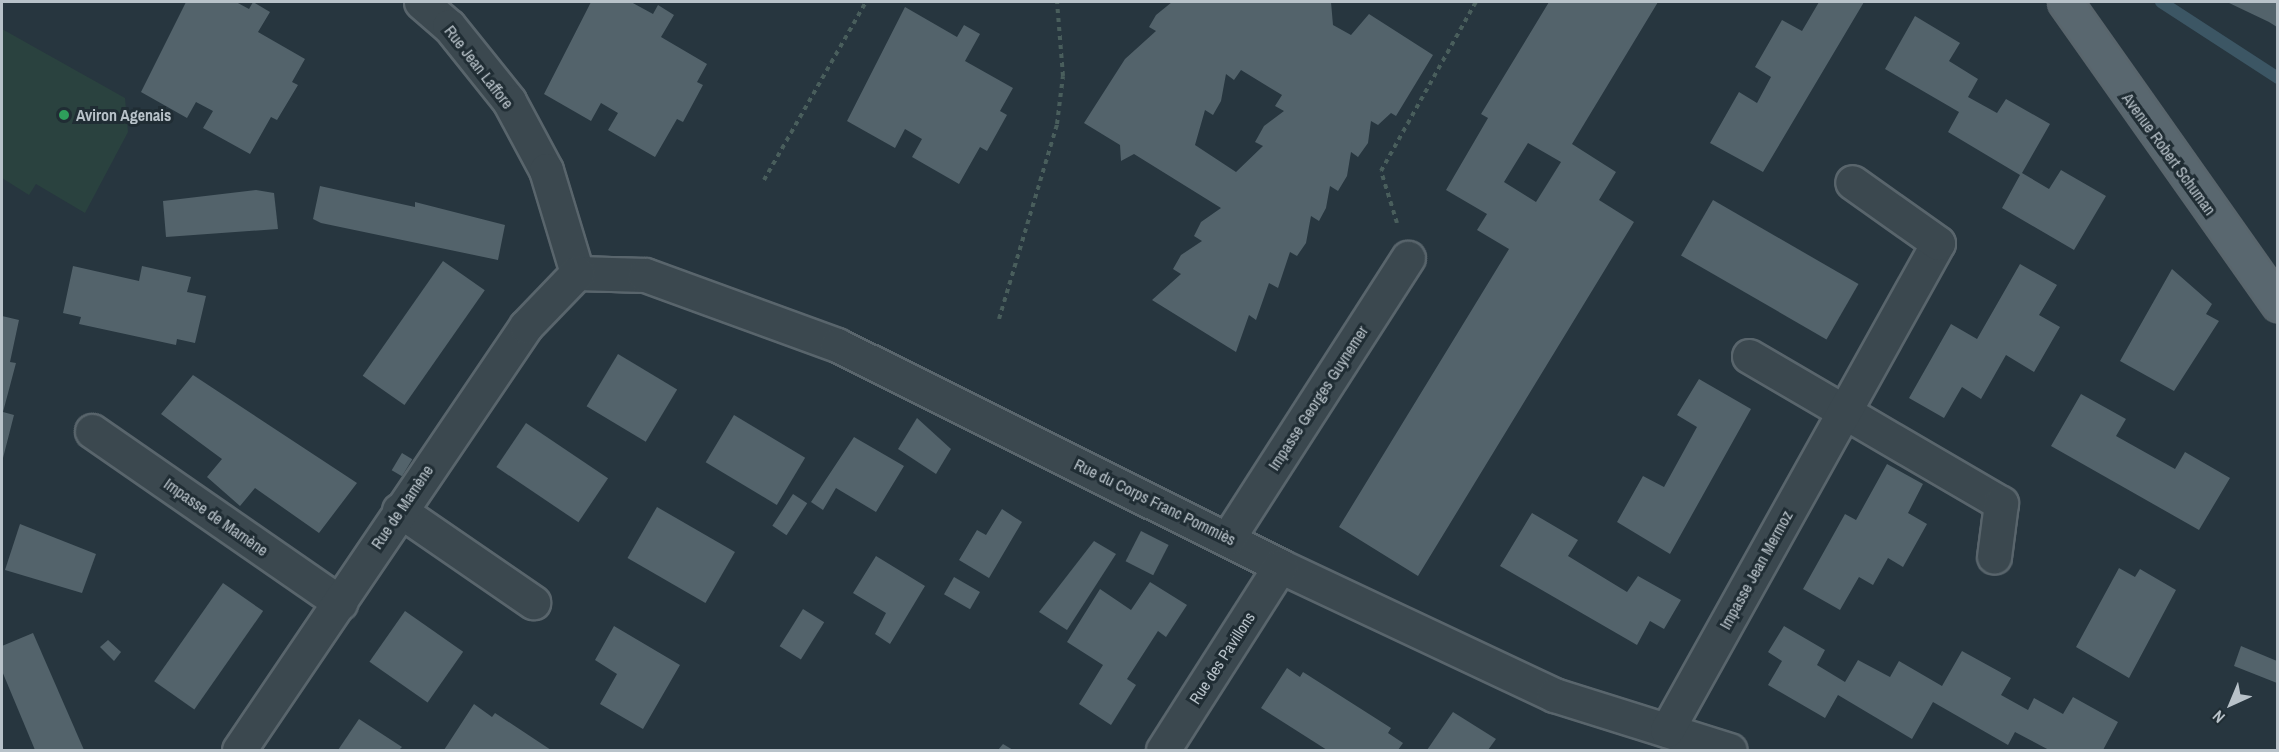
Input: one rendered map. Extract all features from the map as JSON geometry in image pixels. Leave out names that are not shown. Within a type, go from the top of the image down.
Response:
[{"type":"main road","name":"Avenue Robert Schuman","points":[[2071,13],[2277,304]]},
{"type":"street","name":"Rue Jean Laffore","points":[[421,2],[449,26],[509,101],[546,170],[577,273]]},
{"type":"street","name":"Impasse Jean Mermoz","points":[[1666,730],[1938,243],[1852,182]]},
{"type":"street","name":"Impasse Georges Guynemer","points":[[1228,538],[1408,258]]},
{"type":"street","name":"Rue de Mamène","points":[[239,750],[399,510],[526,326],[577,273]]},
{"type":"street","name":"Rue du Corps Franc Pommiès","points":[[577,273],[645,275],[837,345],[1228,538],[1280,566],[1554,695],[1730,750]]},
{"type":"street","points":[[1749,356],[2001,503],[1994,557]]},
{"type":"street","name":"Impasse de Mamène","points":[[92,431],[339,603]]},
{"type":"street","points":[[399,510],[533,602]]},
{"type":"street","name":"Rue des Pavillons","points":[[1163,750],[1280,566]]},
{"type":"path","points":[[764,180],[866,2]]},
{"type":"path","points":[[999,319],[1057,124],[1063,76],[1057,2]]},
{"type":"path","points":[[1408,258],[1382,171],[1476,2]]},
{"type":"green space","name":"Aviron Agenais","points":[[2,29],[125,98],[128,132],[85,213],[36,184],[29,195],[2,178]]},
{"type":"building","points":[[186,2],[236,2],[249,9],[253,2],[270,12],[258,32],[305,59],[292,82],[298,85],[277,120],[271,117],[250,154],[203,128],[213,111],[196,102],[187,118],[141,92]]},
{"type":"building","points":[[591,2],[631,2],[653,14],[658,5],[674,15],[661,37],[707,64],[697,82],[703,85],[683,122],[677,119],[655,157],[608,130],[618,113],[601,103],[591,121],[544,94]]},
{"type":"building","points":[[1172,2],[1331,2],[1333,25],[1351,35],[1369,14],[1433,55],[1396,116],[1391,113],[1378,125],[1371,121],[1368,143],[1358,157],[1351,152],[1347,176],[1338,191],[1330,186],[1326,208],[1319,221],[1311,216],[1306,243],[1297,256],[1290,252],[1278,288],[1269,283],[1256,320],[1249,315],[1236,352],[1152,300],[1181,274],[1173,269],[1181,255],[1202,241],[1194,236],[1201,222],[1221,208],[1134,154],[1121,161],[1120,145],[1084,123],[1125,59],[1156,31],[1149,27],[1156,15]],"holes":[[[1241,70],[1282,95],[1275,106],[1284,111],[1264,126],[1255,142],[1263,146],[1236,172],[1195,145],[1205,110],[1213,115],[1221,101],[1226,74],[1234,80]]]},
{"type":"building","points":[[1549,2],[1658,2],[1572,144],[1616,172],[1599,200],[1634,222],[1418,576],[1339,527],[1509,249],[1477,230],[1487,214],[1446,190],[1488,118],[1481,114]],"holes":[[[1528,143],[1561,162],[1536,202],[1504,182]]]},
{"type":"building","points":[[1819,2],[1864,2],[1763,172],[1710,143],[1739,92],[1757,103],[1771,77],[1755,67],[1782,20],[1802,31]]},
{"type":"building","points":[[2227,2],[2277,2],[2277,27],[2269,22]]},
{"type":"building","points":[[905,7],[957,37],[964,25],[980,34],[965,61],[1013,88],[1000,111],[1007,115],[987,151],[980,147],[959,184],[912,157],[922,139],[905,129],[895,148],[847,121]]},
{"type":"building","points":[[1915,16],[1960,43],[1949,61],[1978,79],[1968,97],[1997,113],[2006,99],[2050,124],[2022,173],[2049,189],[2061,170],[2106,196],[2074,250],[2002,208],[2020,175],[1948,132],[1959,112],[1885,69]]},
{"type":"building","points":[[320,186],[415,207],[415,202],[505,225],[498,260],[321,223],[313,219]]},
{"type":"building","points":[[256,190],[274,193],[278,229],[166,237],[163,201]]},
{"type":"building","points":[[1713,200],[1858,284],[1826,339],[1681,255]]},
{"type":"building","points":[[443,261],[485,290],[404,405],[363,376]]},
{"type":"building","points":[[2020,264],[2057,285],[2039,315],[2060,327],[2034,372],[2006,355],[1981,399],[1962,387],[1944,418],[1909,398],[1951,324],[1977,339]]},
{"type":"building","points":[[73,266],[139,281],[142,266],[191,277],[187,292],[206,296],[195,343],[177,339],[176,345],[79,324],[81,317],[63,313]]},
{"type":"building","points":[[2172,269],[2212,304],[2206,314],[2219,321],[2174,391],[2120,361]]},
{"type":"building","points":[[2,316],[19,320],[10,362],[16,363],[3,412],[14,415],[2,462]]},
{"type":"building","points":[[618,354],[677,390],[646,442],[587,406]]},
{"type":"building","points":[[193,375],[357,483],[319,533],[255,488],[240,506],[207,477],[222,459],[161,414]]},
{"type":"building","points":[[1699,379],[1751,409],[1670,554],[1617,522],[1643,476],[1664,487],[1697,427],[1677,415]]},
{"type":"building","points":[[2081,394],[2126,419],[2116,436],[2175,469],[2185,452],[2230,478],[2199,530],[2051,446]]},
{"type":"building","points":[[734,415],[805,458],[777,505],[706,462]]},
{"type":"building","points":[[917,418],[951,449],[936,474],[898,449]]},
{"type":"building","points":[[526,423],[608,478],[578,522],[496,467]]},
{"type":"building","points":[[854,437],[904,466],[876,512],[836,488],[823,510],[811,502]]},
{"type":"building","points":[[402,453],[412,459],[402,476],[392,470]]},
{"type":"building","points":[[1887,464],[1923,484],[1908,513],[1927,524],[1903,567],[1888,558],[1873,585],[1859,577],[1840,610],[1803,589],[1845,514],[1856,520]]},
{"type":"building","points":[[793,494],[807,503],[787,535],[772,526]]},
{"type":"building","points":[[657,507],[735,552],[705,603],[628,558]]},
{"type":"building","points":[[1002,509],[1022,522],[989,578],[959,560],[977,530],[986,535]]},
{"type":"building","points":[[1532,513],[1578,540],[1568,556],[1627,592],[1638,576],[1681,600],[1664,629],[1650,621],[1637,645],[1500,566]]},
{"type":"building","points":[[20,524],[96,554],[82,593],[5,570]]},
{"type":"building","points":[[1141,531],[1169,545],[1153,575],[1126,561]]},
{"type":"building","points":[[1094,541],[1116,554],[1067,630],[1039,612]]},
{"type":"building","points":[[876,556],[925,586],[890,644],[875,634],[886,613],[853,593]]},
{"type":"building","points":[[2119,568],[2135,577],[2140,569],[2176,590],[2129,678],[2076,647]]},
{"type":"building","points":[[954,577],[980,592],[970,609],[944,594]]},
{"type":"building","points":[[1150,582],[1187,605],[1166,637],[1158,631],[1127,679],[1136,685],[1111,725],[1079,704],[1103,665],[1067,642],[1100,589],[1131,610]]},
{"type":"building","points":[[223,583],[263,611],[194,709],[154,681]]},
{"type":"building","points":[[803,609],[824,622],[801,660],[780,646]]},
{"type":"building","points":[[405,611],[463,652],[428,703],[369,662]]},
{"type":"building","points":[[614,626],[680,665],[643,729],[600,704],[617,674],[595,660]]},
{"type":"building","points":[[1784,626],[1825,650],[1817,665],[1845,682],[1858,660],[1890,677],[1899,661],[1942,686],[1962,651],[2011,678],[2001,695],[2028,710],[2034,698],[2063,714],[2073,697],[2118,722],[2103,750],[2049,750],[2015,732],[2008,745],[1933,702],[1912,739],[1838,695],[1825,718],[1768,685],[1782,661],[1768,652]]},
{"type":"building","points":[[33,633],[84,750],[35,750],[2,671],[2,646]]},
{"type":"building","points":[[108,640],[121,652],[114,661],[100,647]]},
{"type":"building","points":[[2241,646],[2277,661],[2277,683],[2234,666]]},
{"type":"building","points":[[1287,668],[1300,677],[1303,672],[1391,728],[1388,733],[1403,743],[1398,750],[1327,750],[1261,708]]},
{"type":"building","points":[[474,704],[492,717],[495,713],[551,750],[444,750]]},
{"type":"building","points":[[1453,712],[1496,739],[1488,750],[1427,750]]},
{"type":"building","points":[[359,719],[402,747],[399,750],[338,750]]},
{"type":"building","points":[[1003,744],[1013,750],[998,750]]},
{"type":"waterway","points":[[2161,2],[2278,78]]},
{"type":"place","name":"Aviron Agenais","points":[[64,115]]}]
